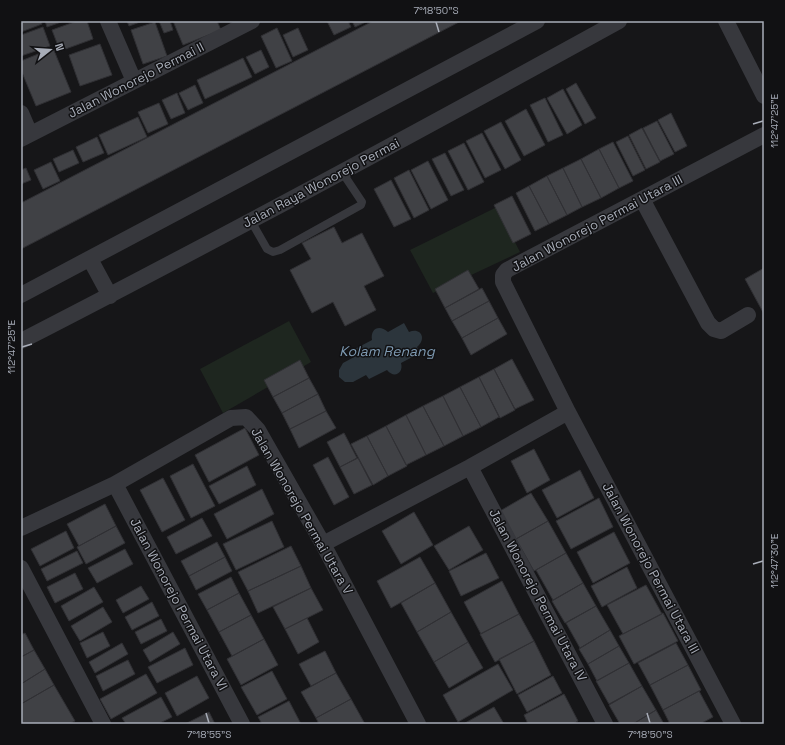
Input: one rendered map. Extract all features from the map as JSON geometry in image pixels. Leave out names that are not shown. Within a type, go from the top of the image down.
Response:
[{"type":"street","points":[[108,21],[134,81]]},
{"type":"street","points":[[21,295],[537,21]]},
{"type":"street","name":"Jalan Raya Wonorejo Permai","points":[[21,341],[110,296],[251,221],[619,21]]},
{"type":"street","points":[[726,21],[764,96]]},
{"type":"street","name":"Jalan Wonorejo Permai II","points":[[26,137],[242,23]]},
{"type":"street","points":[[21,112],[26,137]]},
{"type":"street","name":"Jalan Wonorejo Permai Utara III","points":[[733,724],[568,412],[503,282],[503,275],[507,270],[764,135]]},
{"type":"street","points":[[642,199],[708,323],[714,330],[721,331],[748,315]]},
{"type":"street","points":[[90,259],[110,296]]},
{"type":"street","points":[[324,544],[470,467],[568,412]]},
{"type":"street","name":"Jalan Wonorejo Permai Utara V","points":[[21,528],[115,484],[231,418],[246,417],[258,430],[324,544],[418,724]]},
{"type":"street","name":"Jalan Wonorejo Permai Utara IV","points":[[470,467],[605,724]]},
{"type":"street","name":"Jalan Wonorejo Permai Utara VI","points":[[115,484],[242,724]]},
{"type":"street","points":[[21,568],[103,724]]},
{"type":"lane","points":[[251,221],[267,249],[273,252],[280,250],[361,205],[362,202],[342,172]]},
{"type":"shaded area","points":[[497,207],[520,252],[433,293],[410,250]]},
{"type":"shaded area","points":[[289,321],[311,362],[223,413],[200,369]]},
{"type":"water","name":"Kolam Renang","points":[[404,323],[409,332],[419,332],[422,337],[422,341],[417,347],[420,353],[401,363],[402,367],[398,374],[390,373],[387,370],[369,379],[366,375],[353,382],[345,382],[339,377],[339,370],[343,363],[356,356],[353,350],[372,340],[372,333],[376,329],[381,328],[388,332]]},
{"type":"building","points":[[21,21],[41,21],[42,24],[21,32]]},
{"type":"building","points":[[45,21],[64,21],[47,27]]},
{"type":"building","points":[[77,21],[87,21],[93,39],[60,51],[52,30]]},
{"type":"building","points":[[127,21],[143,21],[129,26]]},
{"type":"building","points":[[159,21],[170,21],[173,30],[164,33]]},
{"type":"building","points":[[173,21],[217,21],[221,30],[183,45]]},
{"type":"building","points":[[327,21],[348,21],[351,27],[334,35]]},
{"type":"building","points":[[352,21],[368,21],[355,27]]},
{"type":"building","points":[[373,21],[461,21],[21,249],[21,203]]},
{"type":"building","points":[[155,22],[167,56],[143,64],[131,30]]},
{"type":"building","points":[[43,27],[50,46],[21,56],[21,35]]},
{"type":"building","points":[[277,28],[292,61],[276,68],[261,36]]},
{"type":"building","points":[[298,28],[308,50],[293,57],[283,35]]},
{"type":"building","points":[[100,44],[112,75],[80,86],[69,55]]},
{"type":"building","points":[[53,48],[71,92],[36,106],[21,70],[21,61]]},
{"type":"building","points":[[261,50],[269,67],[255,74],[246,57]]},
{"type":"building","points":[[243,58],[252,77],[205,99],[197,80]]},
{"type":"building","points":[[576,83],[596,118],[585,124],[566,89]]},
{"type":"building","points":[[195,85],[203,103],[188,110],[179,93]]},
{"type":"building","points":[[563,89],[582,125],[567,134],[547,98]]},
{"type":"building","points":[[177,93],[185,113],[171,119],[162,100]]},
{"type":"building","points":[[545,98],[563,135],[548,142],[530,105]]},
{"type":"building","points":[[159,103],[168,124],[148,133],[138,112]]},
{"type":"building","points":[[526,109],[545,145],[524,156],[505,121]]},
{"type":"building","points":[[671,113],[687,146],[675,152],[658,120]]},
{"type":"building","points":[[138,117],[147,137],[108,155],[99,135]]},
{"type":"building","points":[[657,121],[674,154],[660,161],[643,128]]},
{"type":"building","points":[[501,122],[521,160],[505,169],[484,131]]},
{"type":"building","points":[[642,128],[660,162],[646,169],[629,135]]},
{"type":"building","points":[[482,133],[501,170],[485,178],[466,141]]},
{"type":"building","points":[[628,136],[645,170],[633,176],[616,142]]},
{"type":"building","points":[[97,137],[104,153],[83,162],[76,147]]},
{"type":"building","points":[[613,142],[633,181],[619,188],[599,149]]},
{"type":"building","points":[[464,143],[484,182],[468,190],[448,151]]},
{"type":"building","points":[[599,149],[619,188],[601,198],[581,159]]},
{"type":"building","points":[[73,150],[79,163],[59,172],[53,159]]},
{"type":"building","points":[[445,153],[464,190],[451,196],[432,159]]},
{"type":"building","points":[[581,159],[601,198],[582,207],[563,168]]},
{"type":"building","points":[[428,161],[448,200],[431,209],[411,170]]},
{"type":"building","points":[[51,162],[60,181],[43,189],[34,170]]},
{"type":"building","points":[[26,168],[31,180],[21,184],[21,170]]},
{"type":"building","points":[[563,168],[582,207],[567,215],[547,176]]},
{"type":"building","points":[[409,170],[429,210],[414,218],[394,178]]},
{"type":"building","points":[[547,176],[567,215],[549,224],[529,186]]},
{"type":"building","points":[[391,180],[411,219],[394,227],[374,189]]},
{"type":"building","points":[[529,186],[549,224],[535,231],[516,193]]},
{"type":"building","points":[[512,196],[531,234],[513,243],[494,205]]},
{"type":"building","points":[[334,227],[342,243],[362,233],[384,276],[364,286],[376,310],[345,326],[333,302],[312,313],[290,270],[311,259],[302,243]]},
{"type":"building","points":[[764,268],[764,314],[745,279]]},
{"type":"building","points":[[468,270],[479,289],[445,308],[435,289]]},
{"type":"building","points":[[482,288],[489,301],[452,321],[445,308]]},
{"type":"building","points":[[489,301],[498,318],[462,338],[452,321]]},
{"type":"building","points":[[498,318],[507,334],[471,355],[462,338]]},
{"type":"building","points":[[512,359],[534,400],[515,409],[494,369]]},
{"type":"building","points":[[300,360],[309,378],[273,397],[264,380]]},
{"type":"building","points":[[494,369],[515,410],[500,418],[479,377]]},
{"type":"building","points":[[479,377],[499,417],[481,427],[460,387]]},
{"type":"building","points":[[309,378],[318,394],[282,413],[273,397]]},
{"type":"building","points":[[460,387],[481,427],[463,436],[443,396]]},
{"type":"building","points":[[318,394],[326,411],[290,429],[282,413]]},
{"type":"building","points":[[443,396],[463,436],[444,446],[423,406]]},
{"type":"building","points":[[423,406],[444,446],[426,455],[406,415]]},
{"type":"building","points":[[326,411],[336,428],[299,448],[290,429]]},
{"type":"building","points":[[406,415],[426,455],[406,465],[386,426]]},
{"type":"building","points":[[386,426],[407,466],[388,476],[367,436]]},
{"type":"building","points":[[245,428],[259,455],[209,482],[195,455]]},
{"type":"building","points":[[344,433],[357,458],[340,467],[327,442]]},
{"type":"building","points":[[367,436],[388,476],[373,485],[351,444]]},
{"type":"building","points":[[534,449],[550,480],[527,493],[511,461]]},
{"type":"building","points":[[328,457],[349,497],[334,505],[313,465]]},
{"type":"building","points":[[358,458],[372,485],[354,494],[340,467]]},
{"type":"building","points":[[193,464],[215,506],[191,518],[170,476]]},
{"type":"building","points":[[247,466],[256,485],[219,504],[209,486]]},
{"type":"building","points":[[580,470],[594,498],[557,518],[542,490]]},
{"type":"building","points":[[163,478],[185,520],[162,532],[140,490]]},
{"type":"building","points":[[262,489],[274,514],[227,539],[214,514]]},
{"type":"building","points":[[531,493],[548,521],[516,539],[500,511]]},
{"type":"building","points":[[599,498],[613,527],[571,549],[556,521]]},
{"type":"building","points":[[105,504],[116,526],[79,546],[67,524]]},
{"type":"building","points":[[414,512],[433,545],[401,564],[382,531]]},
{"type":"building","points":[[202,518],[212,536],[176,554],[167,537]]},
{"type":"building","points":[[272,521],[284,547],[236,570],[223,544]]},
{"type":"building","points":[[548,521],[566,553],[534,571],[516,539]]},
{"type":"building","points":[[116,526],[125,543],[86,564],[77,547]]},
{"type":"building","points":[[469,526],[483,550],[449,570],[434,546]]},
{"type":"building","points":[[66,531],[74,548],[40,566],[31,549]]},
{"type":"building","points":[[614,532],[630,563],[593,583],[577,552]]},
{"type":"building","points":[[217,542],[225,557],[189,576],[181,561]]},
{"type":"building","points":[[291,546],[301,566],[248,591],[238,572]]},
{"type":"building","points":[[125,549],[133,564],[97,583],[88,568]]},
{"type":"building","points":[[77,551],[83,563],[47,581],[41,569]]},
{"type":"building","points":[[486,553],[499,578],[461,596],[449,571]]},
{"type":"building","points":[[566,553],[583,583],[553,600],[536,570]]},
{"type":"building","points":[[225,557],[232,571],[196,590],[189,576]]},
{"type":"building","points":[[420,557],[435,583],[391,608],[377,581]]},
{"type":"building","points":[[301,566],[311,588],[258,613],[248,591]]},
{"type":"building","points":[[627,567],[637,588],[602,607],[591,586]]},
{"type":"building","points":[[75,573],[83,589],[55,603],[47,587]]},
{"type":"building","points":[[231,577],[239,593],[207,610],[198,594]]},
{"type":"building","points":[[502,581],[519,614],[481,634],[464,602]]},
{"type":"building","points":[[435,583],[451,612],[417,632],[401,603]]},
{"type":"building","points":[[583,583],[596,606],[565,623],[552,601]]},
{"type":"building","points":[[646,585],[662,614],[623,634],[607,605]]},
{"type":"building","points":[[141,586],[149,599],[123,613],[116,600]]},
{"type":"building","points":[[94,587],[103,602],[69,621],[61,606]]},
{"type":"building","points":[[311,588],[323,610],[285,629],[273,607]]},
{"type":"building","points":[[239,593],[251,615],[219,632],[207,610]]},
{"type":"building","points":[[152,602],[159,616],[132,630],[125,617]]},
{"type":"building","points":[[596,606],[610,630],[580,648],[566,623]]},
{"type":"building","points":[[103,607],[112,622],[80,641],[71,626]]},
{"type":"building","points":[[451,612],[468,642],[434,662],[417,632]]},
{"type":"building","points":[[663,613],[678,641],[634,664],[619,636]]},
{"type":"building","points":[[519,614],[534,641],[495,662],[480,634]]},
{"type":"building","points":[[251,615],[264,639],[232,656],[219,632]]},
{"type":"building","points":[[307,618],[319,642],[298,654],[285,629]]},
{"type":"building","points":[[161,619],[167,631],[141,644],[135,632]]},
{"type":"building","points":[[610,630],[619,646],[588,664],[579,649]]},
{"type":"building","points":[[103,632],[110,646],[87,658],[80,643]]},
{"type":"building","points":[[173,632],[180,644],[150,662],[143,650]]},
{"type":"building","points":[[25,633],[34,650],[21,657],[21,635]]},
{"type":"building","points":[[264,639],[278,665],[241,685],[227,659]]},
{"type":"building","points":[[534,641],[551,675],[517,694],[499,659]]},
{"type":"building","points":[[468,642],[483,668],[449,688],[434,662]]},
{"type":"building","points":[[122,643],[128,654],[95,673],[89,662]]},
{"type":"building","points":[[676,643],[688,665],[650,685],[638,663]]},
{"type":"building","points":[[619,646],[629,663],[597,681],[588,664]]},
{"type":"building","points":[[185,648],[193,665],[157,683],[148,667]]},
{"type":"building","points":[[34,650],[45,669],[21,684],[21,657]]},
{"type":"building","points":[[325,651],[336,673],[311,686],[299,664]]},
{"type":"building","points":[[128,660],[135,674],[103,691],[96,676]]},
{"type":"building","points":[[629,663],[642,686],[609,704],[596,681]]},
{"type":"building","points":[[498,664],[513,690],[458,722],[443,695]]},
{"type":"building","points":[[688,665],[701,690],[663,710],[650,685]]},
{"type":"building","points":[[45,669],[54,685],[21,704],[21,684]]},
{"type":"building","points":[[272,671],[287,699],[257,715],[241,687]]},
{"type":"building","points":[[336,673],[351,699],[316,718],[301,692]]},
{"type":"building","points":[[146,674],[157,693],[111,719],[100,699]]},
{"type":"building","points":[[197,676],[209,698],[177,716],[165,693]]},
{"type":"building","points":[[553,676],[562,693],[527,712],[518,695]]},
{"type":"building","points":[[54,685],[75,721],[69,724],[22,724],[21,704]]},
{"type":"building","points":[[642,686],[656,710],[633,724],[620,724],[609,705]]},
{"type":"building","points":[[699,691],[713,717],[700,724],[670,724],[663,710]]},
{"type":"building","points":[[564,694],[578,721],[573,724],[528,724],[524,715]]},
{"type":"building","points":[[161,697],[172,717],[158,724],[126,724],[122,718]]},
{"type":"building","points":[[351,699],[365,724],[319,724],[316,718]]},
{"type":"building","points":[[289,701],[301,724],[262,724],[258,717]]},
{"type":"building","points":[[494,707],[504,724],[465,724],[465,723]]},
{"type":"building","points":[[656,710],[664,724],[633,724]]},
{"type":"building","points":[[209,712],[215,724],[185,724]]}]
